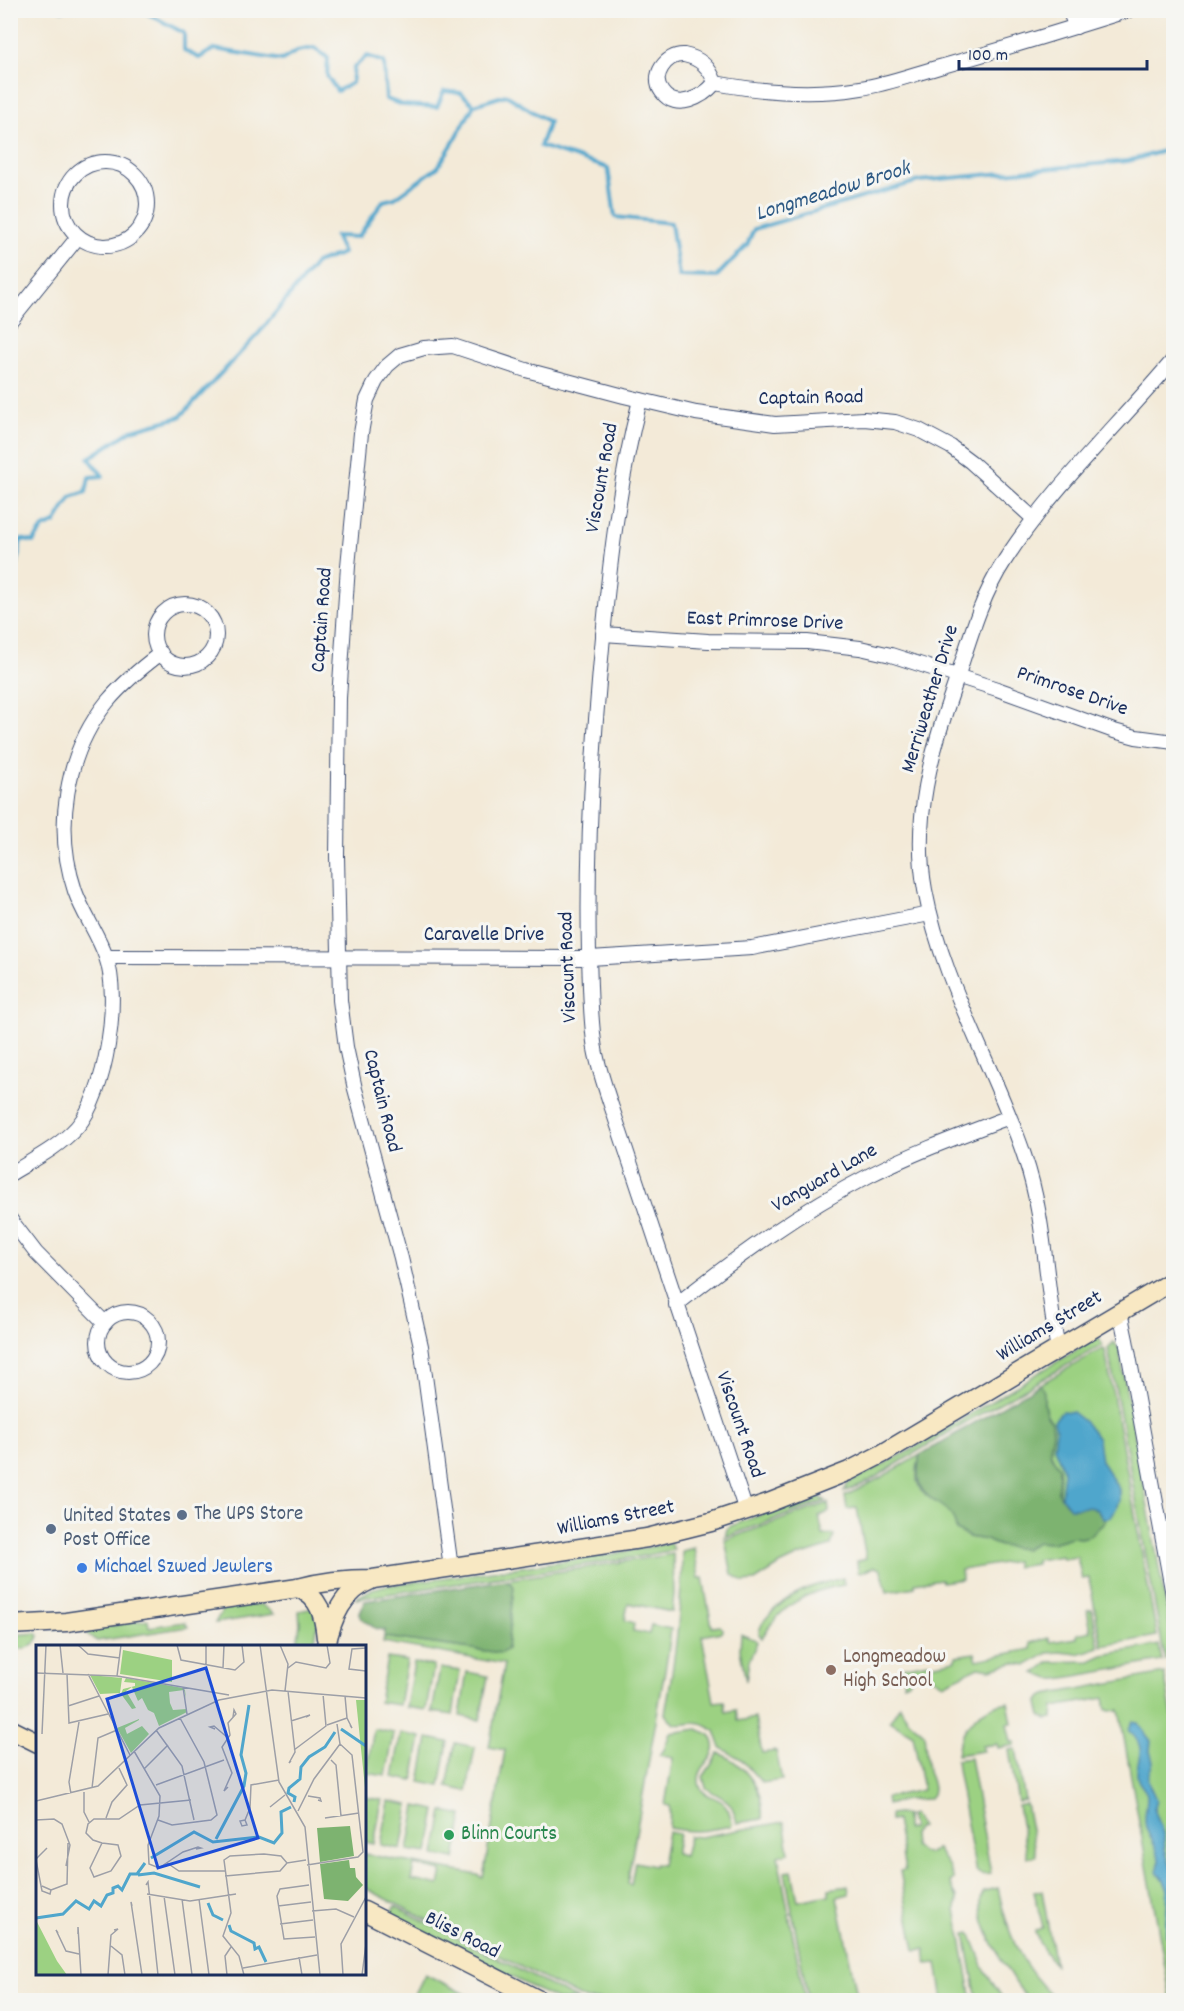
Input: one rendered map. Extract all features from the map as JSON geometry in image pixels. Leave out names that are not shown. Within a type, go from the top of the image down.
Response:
[{"type":"main road","name":"Williams Street","points":[[10,1625],[66,1622],[298,1588],[315,1583],[374,1579],[451,1568],[647,1538],[711,1522],[828,1480],[866,1462],[927,1428],[1173,1280]]},
{"type":"main road","points":[[326,1645],[337,1611],[344,1599],[360,1584],[374,1579]]},
{"type":"main road","points":[[298,1588],[311,1596],[319,1606],[324,1621],[326,1645]]},
{"type":"main road","points":[[10,1730],[36,1742]]},
{"type":"main road","name":"Bliss Road","points":[[366,1912],[539,2001]]},
{"type":"street","points":[[1069,10],[1076,27]]},
{"type":"street","points":[[715,83],[774,92],[860,88],[892,81],[1129,10]]},
{"type":"street","points":[[104,162],[115,163],[135,174],[142,182],[148,203],[147,214],[137,233],[129,240],[108,247],[87,243],[78,237],[70,228],[63,207],[63,196],[74,175],[93,163],[104,162]]},
{"type":"street","points":[[10,321],[78,237]]},
{"type":"street","name":"Captain Road","points":[[451,1568],[421,1346],[401,1258],[362,1119],[342,1023],[338,957],[339,698],[348,567],[362,433],[367,400],[376,381],[393,360],[407,352],[453,346],[526,370],[688,411],[749,421],[792,424],[864,419],[885,421],[911,427],[931,435],[964,457],[1034,519]]},
{"type":"street","name":"Merriweather Drive","points":[[1058,1349],[1051,1316],[1038,1205],[1024,1154],[945,964],[930,914],[922,874],[923,807],[932,753],[982,607],[996,575],[1014,545],[1034,519],[1173,360]]},
{"type":"street","name":"Viscount Road","points":[[640,400],[628,444],[618,504],[603,634],[592,766],[588,904],[592,1026],[601,1072],[676,1305],[746,1511]]},
{"type":"street","points":[[185,604],[194,605],[213,621],[215,643],[202,661],[187,666],[180,665],[172,663],[161,653],[157,646],[155,629],[163,614],[169,609],[185,604]]},
{"type":"street","name":"East Primrose Drive","points":[[603,634],[708,641],[781,641],[843,645],[891,655],[957,677]]},
{"type":"street","points":[[10,1174],[55,1147],[76,1128],[91,1106],[107,1053],[111,986],[106,957],[76,892],[68,863],[64,832],[69,785],[83,741],[100,712],[120,687],[161,653]]},
{"type":"street","name":"Primrose Drive","points":[[957,677],[1114,731],[1173,742]]},
{"type":"street","name":"Caravelle Drive","points":[[106,957],[590,958],[752,948],[930,914]]},
{"type":"street","name":"Vanguard Lane","points":[[676,1305],[766,1237],[835,1194],[900,1161],[1009,1117]]},
{"type":"street","points":[[10,1219],[36,1253],[105,1323]]},
{"type":"street","points":[[1119,1312],[1173,1600]]},
{"type":"street","points":[[123,1313],[144,1317],[153,1326],[158,1340],[153,1360],[137,1371],[124,1372],[112,1368],[103,1359],[98,1347],[99,1334],[105,1323],[123,1313]]},
{"type":"green space","points":[[1098,1337],[1101,1346],[961,1425],[869,1481],[844,1492],[852,1481],[909,1451]]},
{"type":"green space","points":[[1114,1342],[1119,1349],[1173,1644],[1172,1655],[1165,1660],[1108,1348]]},
{"type":"green space","points":[[1102,1349],[1105,1350],[1157,1636],[1102,1646],[1089,1578],[1082,1579],[1077,1557],[1063,1559],[1062,1556],[1036,1560],[1036,1564],[1016,1567],[1015,1561],[961,1570],[962,1579],[915,1583],[915,1587],[887,1592],[881,1569],[874,1567],[861,1573],[858,1572],[857,1561],[866,1558],[857,1508],[847,1509],[845,1496],[920,1455],[917,1481],[921,1491],[948,1511],[969,1537],[986,1540],[1000,1546],[1037,1542],[1051,1543],[1072,1537],[1089,1536],[1102,1525],[1070,1509],[1060,1497],[1059,1469],[1051,1452],[1053,1427],[1046,1412],[1040,1384]]},
{"type":"green space","points":[[1040,1384],[1044,1392],[1046,1414],[1052,1422],[1053,1433],[1050,1448],[1051,1456],[1059,1467],[1058,1492],[1066,1504],[1075,1508],[1095,1508],[1106,1519],[1089,1536],[1072,1537],[1051,1543],[1037,1542],[1025,1549],[1000,1546],[986,1540],[969,1537],[956,1530],[953,1518],[947,1510],[925,1494],[920,1486],[918,1473],[920,1455]]},
{"type":"green space","points":[[811,1496],[818,1496],[826,1501],[725,1537],[727,1529],[731,1526]]},
{"type":"green space","points":[[828,1503],[829,1512],[819,1516],[823,1535],[834,1535],[831,1546],[799,1556],[755,1581],[743,1582],[732,1574],[725,1540]]},
{"type":"green space","points":[[670,1543],[674,1550],[355,1599],[372,1589],[383,1586],[608,1555]]},
{"type":"green space","points":[[694,1548],[699,1578],[703,1578],[712,1627],[720,1626],[723,1629],[721,1632],[702,1636],[714,1702],[724,1701],[726,1712],[736,1710],[738,1721],[755,1718],[762,1753],[776,1751],[782,1780],[762,1783],[741,1759],[721,1748],[715,1731],[701,1724],[674,1723],[665,1714],[677,1633],[682,1551]]},
{"type":"green space","points":[[673,1554],[672,1612],[628,1603],[625,1620],[634,1623],[633,1631],[649,1634],[651,1625],[671,1629],[627,1884],[631,1885],[635,1862],[654,1866],[655,1864],[662,1865],[668,1832],[679,1834],[675,1854],[684,1856],[689,1836],[700,1837],[784,1822],[789,1853],[778,1856],[805,2000],[586,2000],[366,1889],[366,1854],[478,1875],[483,1878],[505,1750],[489,1747],[504,1664],[383,1642],[384,1637],[501,1653],[511,1582],[505,1580]],"holes":[[[414,1865],[442,1871],[439,1885],[411,1880]]]},
{"type":"green space","points":[[843,1578],[844,1585],[807,1595],[797,1601],[777,1616],[762,1638],[759,1634],[764,1621],[786,1600],[813,1586]]},
{"type":"green space","points":[[505,1580],[511,1582],[514,1587],[507,1649],[501,1653],[384,1637],[385,1630],[376,1629],[361,1618],[360,1612],[365,1601]]},
{"type":"green space","points":[[261,1604],[274,1614],[215,1623],[223,1609]]},
{"type":"green space","points":[[313,1608],[318,1623],[314,1645],[297,1645],[299,1611]]},
{"type":"green space","points":[[1092,1609],[1099,1647],[1078,1654],[1048,1653],[1027,1665],[1014,1663],[990,1669],[979,1667],[943,1684],[926,1673],[912,1677],[904,1684],[902,1667],[928,1662],[930,1665],[956,1660],[956,1656],[975,1653],[977,1660],[1031,1649],[1030,1643],[1049,1638],[1050,1642],[1077,1638],[1077,1634],[1091,1631],[1087,1610]]},
{"type":"green space","points":[[148,1620],[149,1627],[185,1622],[188,1627],[97,1641],[83,1630]]},
{"type":"green space","points":[[37,1633],[39,1636],[32,1646],[11,1649],[11,1635]]},
{"type":"green space","points":[[741,1634],[757,1642],[749,1661],[746,1681],[740,1650]]},
{"type":"green space","points":[[1159,1645],[1162,1661],[1059,1679],[1050,1679],[1035,1673],[1049,1662],[1090,1661],[1103,1655]]},
{"type":"green space","points":[[387,1658],[407,1661],[399,1705],[379,1702]]},
{"type":"green space","points":[[414,1663],[434,1666],[426,1710],[406,1707]]},
{"type":"green space","points":[[440,1668],[460,1671],[453,1715],[432,1712]]},
{"type":"green space","points":[[467,1672],[488,1676],[480,1720],[460,1716]]},
{"type":"green space","points":[[1164,1673],[1174,1725],[1173,2000],[1171,2000],[1119,1710],[1106,1709],[1104,1698],[1054,1707],[1053,1718],[1047,1719],[1041,1716],[1038,1703],[1046,1695]]},
{"type":"green space","points":[[1008,1702],[1012,1723],[1007,1724],[1011,1742],[1015,1742],[1015,1745],[998,1748],[997,1744],[982,1746],[983,1751],[957,1755],[962,1735],[973,1720],[988,1708]]},
{"type":"green space","points":[[900,1705],[907,1717],[924,1733],[928,1772],[933,1789],[929,1799],[905,1800],[887,1805],[886,1797],[923,1790],[913,1735],[890,1721]]},
{"type":"green space","points":[[374,1729],[394,1733],[386,1776],[366,1773]]},
{"type":"green space","points":[[698,1729],[710,1735],[714,1743],[713,1755],[700,1775],[700,1787],[704,1793],[724,1804],[729,1811],[732,1823],[731,1826],[700,1831],[669,1828],[670,1806],[665,1805],[673,1758],[659,1755],[664,1750],[670,1733]]},
{"type":"green space","points":[[401,1733],[421,1737],[413,1781],[393,1777]]},
{"type":"green space","name":"Blinn Courts","points":[[428,1738],[448,1742],[440,1786],[420,1782]]},
{"type":"green space","name":"Blinn Courts","points":[[455,1743],[475,1747],[467,1791],[447,1787]]},
{"type":"green space","points":[[1016,1749],[1025,1800],[1018,1802],[1009,1750]]},
{"type":"green space","points":[[719,1753],[745,1771],[757,1788],[762,1819],[737,1823],[730,1803],[706,1788],[703,1777]]},
{"type":"green space","points":[[970,1758],[991,1874],[980,1874],[975,1868],[957,1769],[956,1760]]},
{"type":"green space","points":[[366,1797],[382,1800],[374,1844],[366,1842]]},
{"type":"green space","name":"Blinn Courts","points":[[389,1801],[409,1805],[401,1849],[381,1845]]},
{"type":"green space","points":[[1026,1804],[1036,1856],[1027,1857],[1018,1806]]},
{"type":"green space","name":"Blinn Courts","points":[[416,1806],[436,1810],[428,1853],[408,1850]]},
{"type":"green space","name":"Blinn Courts","points":[[443,1811],[463,1815],[455,1859],[435,1855]]},
{"type":"green space","points":[[913,1814],[921,1827],[913,1834],[914,1846],[922,1853],[929,1854],[937,1849],[954,1879],[950,1882],[957,1898],[956,1910],[972,2000],[943,2000],[937,1963],[927,1964],[925,1949],[915,1950],[900,1871],[905,1870],[896,1820],[890,1821],[890,1815],[906,1815],[906,1829],[912,1828],[909,1815]]},
{"type":"green space","points":[[792,1871],[798,1901],[829,1895],[829,1889],[848,1886],[849,1894],[837,1897],[858,2000],[808,2000],[785,1872]]},
{"type":"green space","points":[[998,1888],[1006,1921],[1017,1949],[1044,1988],[1057,2000],[1029,2000],[1013,1979],[995,1948],[982,1915],[981,1902],[984,1891]]},
{"type":"green space","points":[[1042,1891],[1055,1966],[1035,1933],[1043,1927],[1034,1892]]},
{"type":"green space","points":[[395,1906],[578,2000],[557,2000],[390,1915]]},
{"type":"green space","points":[[970,1933],[986,1973],[1004,2000],[977,2000],[965,1934]]},
{"type":"green space","points":[[425,1974],[478,2000],[412,2000]]},
{"type":"water","points":[[1062,1411],[1072,1412],[1086,1423],[1098,1439],[1101,1461],[1119,1489],[1116,1509],[1106,1519],[1096,1509],[1070,1508],[1061,1497],[1064,1472],[1054,1447],[1056,1431],[1054,1421]]},
{"type":"water","points":[[1133,1721],[1137,1722],[1151,1741],[1150,1751],[1153,1762],[1148,1781],[1156,1800],[1154,1808],[1173,1873],[1173,1948],[1172,1940],[1166,1935],[1167,1889],[1157,1871],[1158,1854],[1145,1824],[1147,1794],[1139,1782],[1137,1773],[1139,1744],[1128,1730]]},
{"type":"waterway","name":"Longmeadow Brook","points":[[141,10],[184,33],[184,50],[199,58],[214,49],[282,60],[297,51],[314,48],[328,58],[327,76],[337,91],[352,83],[354,67],[367,56],[384,62],[386,99],[403,105],[437,107],[444,91],[461,93],[474,105],[506,95],[549,122],[540,146],[608,168],[615,217],[671,223],[679,276],[716,277],[747,245],[754,229],[919,181],[1128,161],[1174,148]]},
{"type":"waterway","points":[[10,563],[17,565],[21,539],[33,542],[43,528],[55,523],[71,497],[86,492],[89,477],[103,476],[89,458],[132,430],[180,417],[259,333],[316,263],[343,253],[335,236],[358,237],[383,201],[395,198],[438,167],[474,105]]},
{"type":"place","name":"The UPS Store","points":[[182,1515]]},
{"type":"place","name":"United States Post Office","points":[[51,1529]]},
{"type":"place","name":"Michael Szwed Jewlers","points":[[82,1568]]},
{"type":"place","name":"Longmeadow High School","points":[[831,1670]]},
{"type":"place","name":"Blinn Courts","points":[[449,1835]]}]
